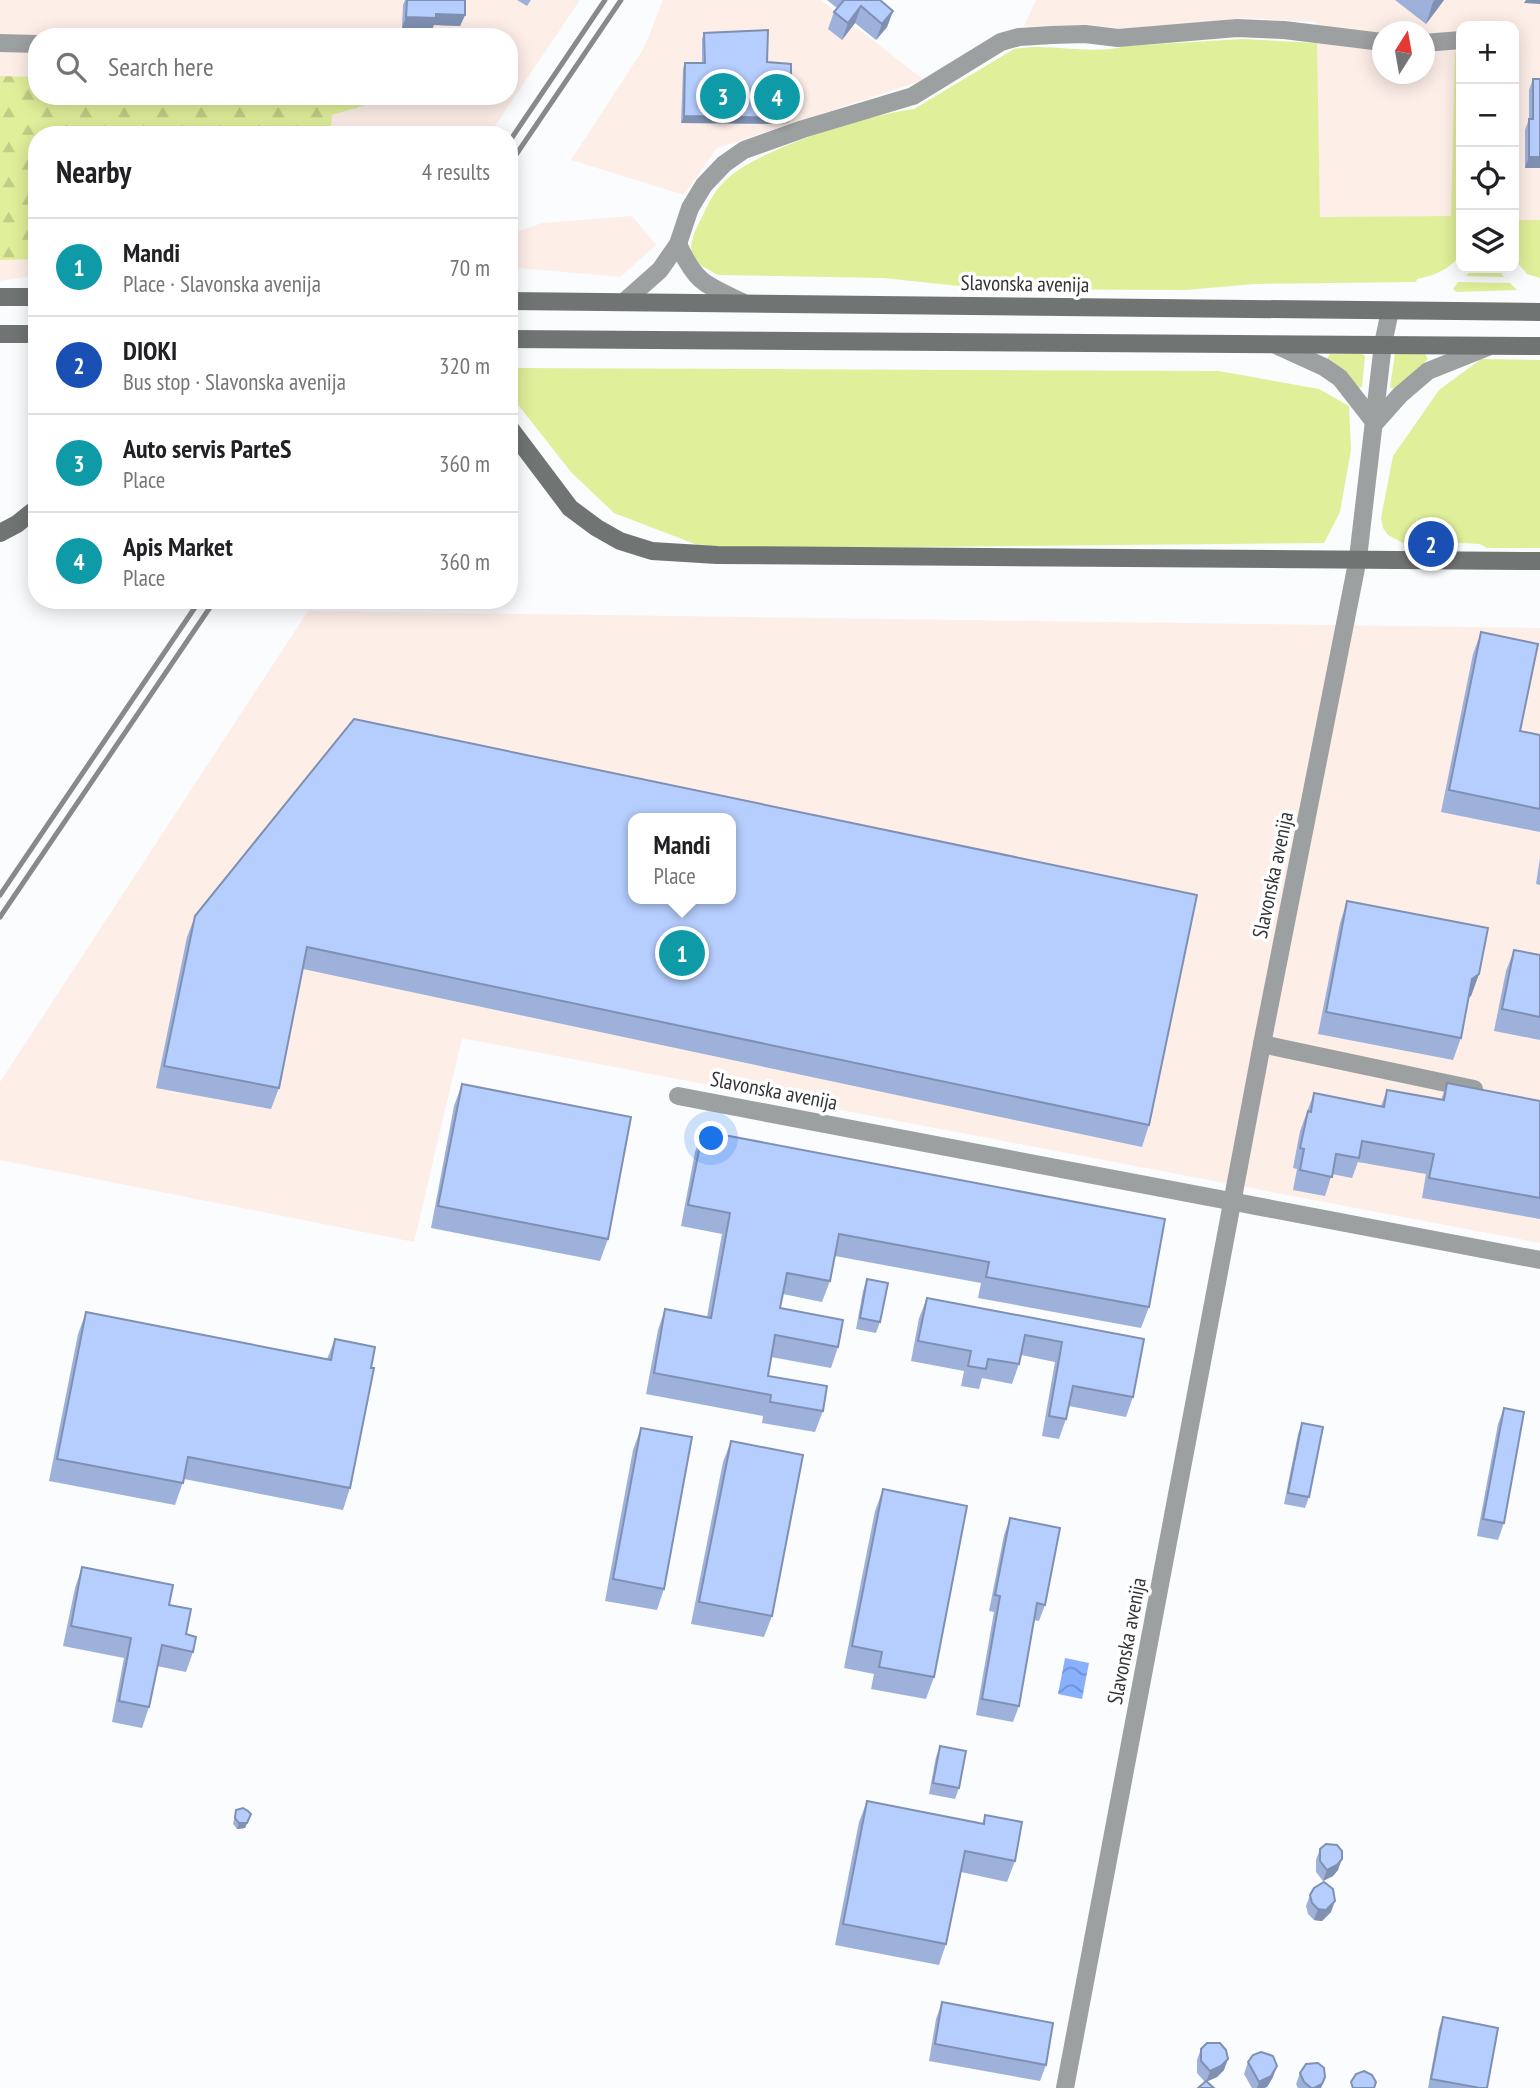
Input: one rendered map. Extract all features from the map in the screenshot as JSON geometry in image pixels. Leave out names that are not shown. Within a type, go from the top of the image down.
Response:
[{"type":"main road","points":[[0,297],[28,297]]},
{"type":"main road","name":"Slavonska avenija","points":[[518,300],[1540,312]]},
{"type":"main road","points":[[0,334],[28,334]]},
{"type":"main road","points":[[518,339],[1540,346]]},
{"type":"main road","points":[[518,439],[570,508],[620,541],[652,551],[717,555],[1540,561]]},
{"type":"main road","points":[[0,533],[28,515]]},
{"type":"street","points":[[625,301],[660,270],[678,244],[690,208],[704,185],[724,164],[744,150],[913,96],[1001,42],[1019,37],[1052,35],[1085,34],[1118,38],[1237,28],[1284,30],[1372,41]]},
{"type":"street","points":[[1435,42],[1456,40]]},
{"type":"street","points":[[0,43],[28,44]]},
{"type":"street","points":[[678,244],[690,269],[706,285],[742,302]]},
{"type":"street","name":"Slavonska avenija","points":[[1065,2088],[1262,1044],[1358,558],[1383,344],[1390,311]]},
{"type":"street","points":[[1278,345],[1324,367],[1340,379],[1375,424],[1400,395],[1428,371],[1490,346]]},
{"type":"street","points":[[1262,1044],[1488,1092]]},
{"type":"street","name":"Slavonska avenija","points":[[678,1096],[1540,1260]]},
{"type":"shaded area","points":[[0,0],[580,0],[518,92],[518,28],[28,28],[28,105],[509,105],[495,126],[28,126],[28,276],[0,281]]},
{"type":"shaded area","points":[[663,0],[821,0],[924,80],[717,148],[684,195],[571,160],[644,48]]},
{"type":"shaded area","points":[[1036,0],[1540,0],[1540,220],[1519,220],[1519,21],[1456,21],[1452,216],[1320,218],[1316,22],[1245,18],[1130,29],[1024,26]]},
{"type":"shaded area","points":[[632,216],[656,245],[620,277],[518,268],[518,231],[542,223]]},
{"type":"shaded area","points":[[308,611],[1540,628],[1540,1243],[462,1038],[414,1242],[0,1160],[0,1082]]},
{"type":"green space","points":[[1243,39],[1317,43],[1320,217],[1451,216],[1456,53],[1456,260],[1447,268],[1417,279],[1416,282],[1255,284],[1185,290],[987,289],[884,278],[718,275],[692,257],[693,236],[710,201],[724,181],[766,155],[844,125],[914,109],[1014,49],[1042,47],[1098,50]]},
{"type":"green space","points":[[0,76],[28,77],[28,105],[366,105],[332,115],[331,126],[28,126],[28,259],[0,260]]},
{"type":"green space","points":[[1519,220],[1540,220],[1540,278],[1527,274],[1519,265]]},
{"type":"green space","points":[[1469,273],[1501,273],[1504,277],[1466,276]]},
{"type":"green space","points":[[1458,282],[1510,283],[1517,290],[1456,292],[1453,289]]},
{"type":"green space","points":[[1395,353],[1425,354],[1428,359],[1395,390],[1390,387]]},
{"type":"green space","points":[[1330,354],[1365,356],[1362,387],[1358,388],[1327,359]]},
{"type":"green space","points":[[1481,359],[1540,360],[1540,548],[1487,548],[1480,544],[1421,541],[1405,544],[1388,535],[1381,518],[1393,456],[1439,390]]},
{"type":"green space","points":[[518,368],[1219,371],[1319,389],[1349,406],[1351,450],[1340,512],[1324,543],[708,549],[614,513],[571,472],[519,406]]},
{"type":"water","points":[[1065,1658],[1089,1663],[1082,1699],[1058,1694]]},
{"type":"building","points":[[407,0],[465,0],[465,15],[406,17]]},
{"type":"building","points":[[844,0],[880,0],[893,11],[882,24],[861,6],[848,23],[834,12]]},
{"type":"building","points":[[768,30],[767,62],[791,64],[791,115],[784,118],[684,116],[685,63],[705,63],[704,33]]},
{"type":"building","points":[[1533,79],[1540,79],[1540,157],[1529,157]]},
{"type":"building","points":[[1481,632],[1538,644],[1520,731],[1540,735],[1540,809],[1449,790]]},
{"type":"building","points":[[354,719],[1197,895],[1149,1125],[307,947],[279,1088],[164,1066],[195,916]]},
{"type":"building","points":[[1347,901],[1488,928],[1479,974],[1472,979],[1461,1038],[1326,1012]]},
{"type":"building","points":[[1514,950],[1540,955],[1540,1017],[1502,1009]]},
{"type":"building","points":[[1447,1083],[1540,1101],[1540,1198],[1429,1178],[1434,1154],[1362,1141],[1359,1158],[1336,1154],[1332,1177],[1300,1170],[1304,1149],[1300,1148],[1314,1093],[1384,1107],[1387,1090],[1444,1100]]},
{"type":"building","points":[[462,1084],[631,1117],[608,1239],[438,1206]]},
{"type":"building","points":[[703,1131],[1165,1219],[1149,1307],[986,1277],[989,1262],[839,1234],[830,1281],[787,1273],[780,1308],[843,1320],[838,1347],[775,1335],[768,1376],[827,1386],[823,1411],[770,1402],[771,1395],[654,1373],[665,1309],[711,1318],[730,1213],[688,1205]]},
{"type":"building","points":[[867,1279],[888,1283],[880,1322],[860,1318]]},
{"type":"building","points":[[927,1298],[1144,1339],[1133,1397],[1073,1386],[1066,1419],[1049,1416],[1062,1342],[1025,1335],[1019,1364],[988,1359],[986,1369],[968,1366],[971,1351],[918,1341]]},
{"type":"building","points":[[86,1312],[331,1360],[335,1339],[375,1347],[371,1368],[374,1368],[350,1488],[188,1457],[183,1483],[57,1459]]},
{"type":"building","points":[[1504,1408],[1524,1412],[1504,1523],[1483,1519]]},
{"type":"building","points":[[1302,1423],[1323,1427],[1309,1497],[1288,1493]]},
{"type":"building","points":[[641,1428],[692,1437],[664,1589],[613,1579]]},
{"type":"building","points":[[731,1441],[803,1455],[772,1616],[699,1602]]},
{"type":"building","points":[[883,1489],[967,1506],[934,1677],[879,1667],[882,1652],[852,1646]]},
{"type":"building","points":[[1010,1518],[1060,1528],[1045,1605],[1037,1603],[1019,1706],[982,1699],[1000,1596],[995,1595]]},
{"type":"building","points":[[82,1567],[173,1585],[169,1605],[191,1609],[186,1634],[196,1637],[193,1652],[162,1645],[149,1707],[119,1701],[131,1638],[71,1626]]},
{"type":"building","points":[[940,1746],[966,1751],[959,1788],[933,1783]]},
{"type":"building","points":[[867,1801],[984,1824],[985,1815],[1022,1822],[1015,1861],[965,1851],[946,1944],[843,1924]]},
{"type":"building","points":[[243,1808],[251,1814],[247,1823],[239,1823],[235,1818],[236,1810]]},
{"type":"building","points":[[1326,1844],[1337,1845],[1342,1851],[1342,1859],[1327,1870],[1320,1861],[1320,1849]]},
{"type":"building","points":[[1324,1882],[1333,1889],[1335,1901],[1326,1910],[1318,1909],[1312,1903],[1310,1895],[1314,1888]]},
{"type":"building","points":[[942,2002],[1053,2023],[1046,2065],[935,2044]]},
{"type":"building","points":[[1443,2017],[1498,2028],[1487,2088],[1431,2079]]},
{"type":"building","points":[[1207,2043],[1220,2043],[1226,2050],[1228,2059],[1210,2071],[1201,2061],[1201,2049]]},
{"type":"building","points":[[1261,2052],[1273,2056],[1277,2066],[1271,2076],[1259,2082],[1248,2062],[1253,2055]]},
{"type":"building","points":[[1318,2063],[1324,2068],[1325,2077],[1322,2084],[1311,2088],[1300,2073],[1306,2064]]},
{"type":"building","points":[[1364,2071],[1372,2075],[1376,2082],[1374,2088],[1353,2088],[1351,2082],[1356,2074]]},
{"type":"building","points":[[1206,2081],[1214,2088],[1198,2088]]},
{"type":"railway","points":[[518,129],[605,0]]},
{"type":"railway","points":[[518,152],[621,0]]},
{"type":"railway","points":[[0,895],[194,609]]},
{"type":"railway","points":[[0,917],[209,609]]},
{"type":"place","name":"Auto servis ParteS","points":[[723,96]]},
{"type":"place","name":"Apis Market","points":[[777,97]]},
{"type":"place","name":"DIOKI","points":[[1431,544]]},
{"type":"place","name":"Mandi","points":[[682,953]]}]
